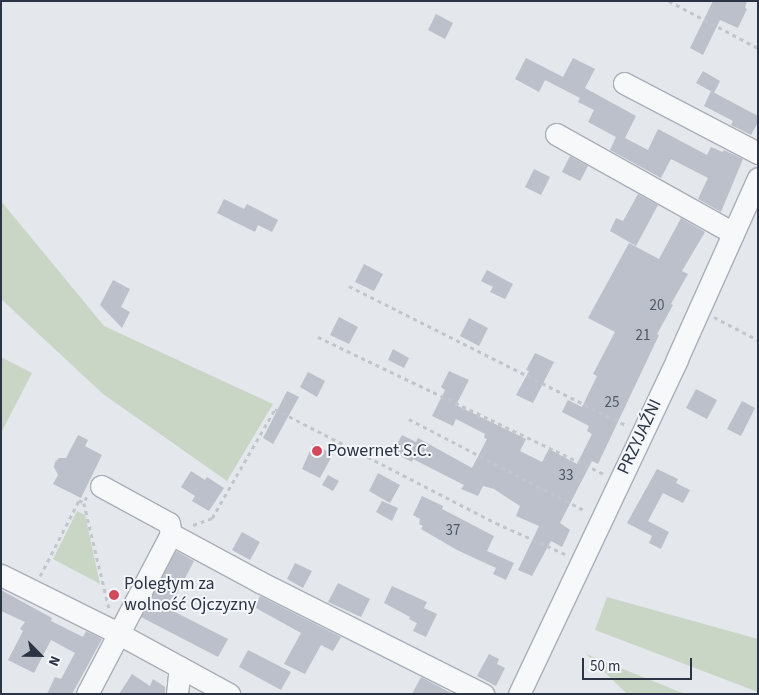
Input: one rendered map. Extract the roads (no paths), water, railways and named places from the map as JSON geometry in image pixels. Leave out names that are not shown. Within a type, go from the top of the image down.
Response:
[{"type":"street","points":[[624,83],[758,153]]},
{"type":"street","points":[[556,134],[733,233]]},
{"type":"street","name":"PRZYJAŹNI","points":[[519,694],[600,518],[700,310],[756,184]]},
{"type":"street","points":[[87,694],[114,632],[171,534],[169,523],[100,486]]},
{"type":"street","points":[[171,534],[260,582],[483,694]]},
{"type":"street","points":[[1,575],[114,632],[229,694]]},
{"type":"street","points":[[177,694],[180,668]]},
{"type":"place","name":"Powernet S.C.","points":[[317,451]]},
{"type":"place","name":"Poległym za wolność Ojczyzny","points":[[114,595]]}]
